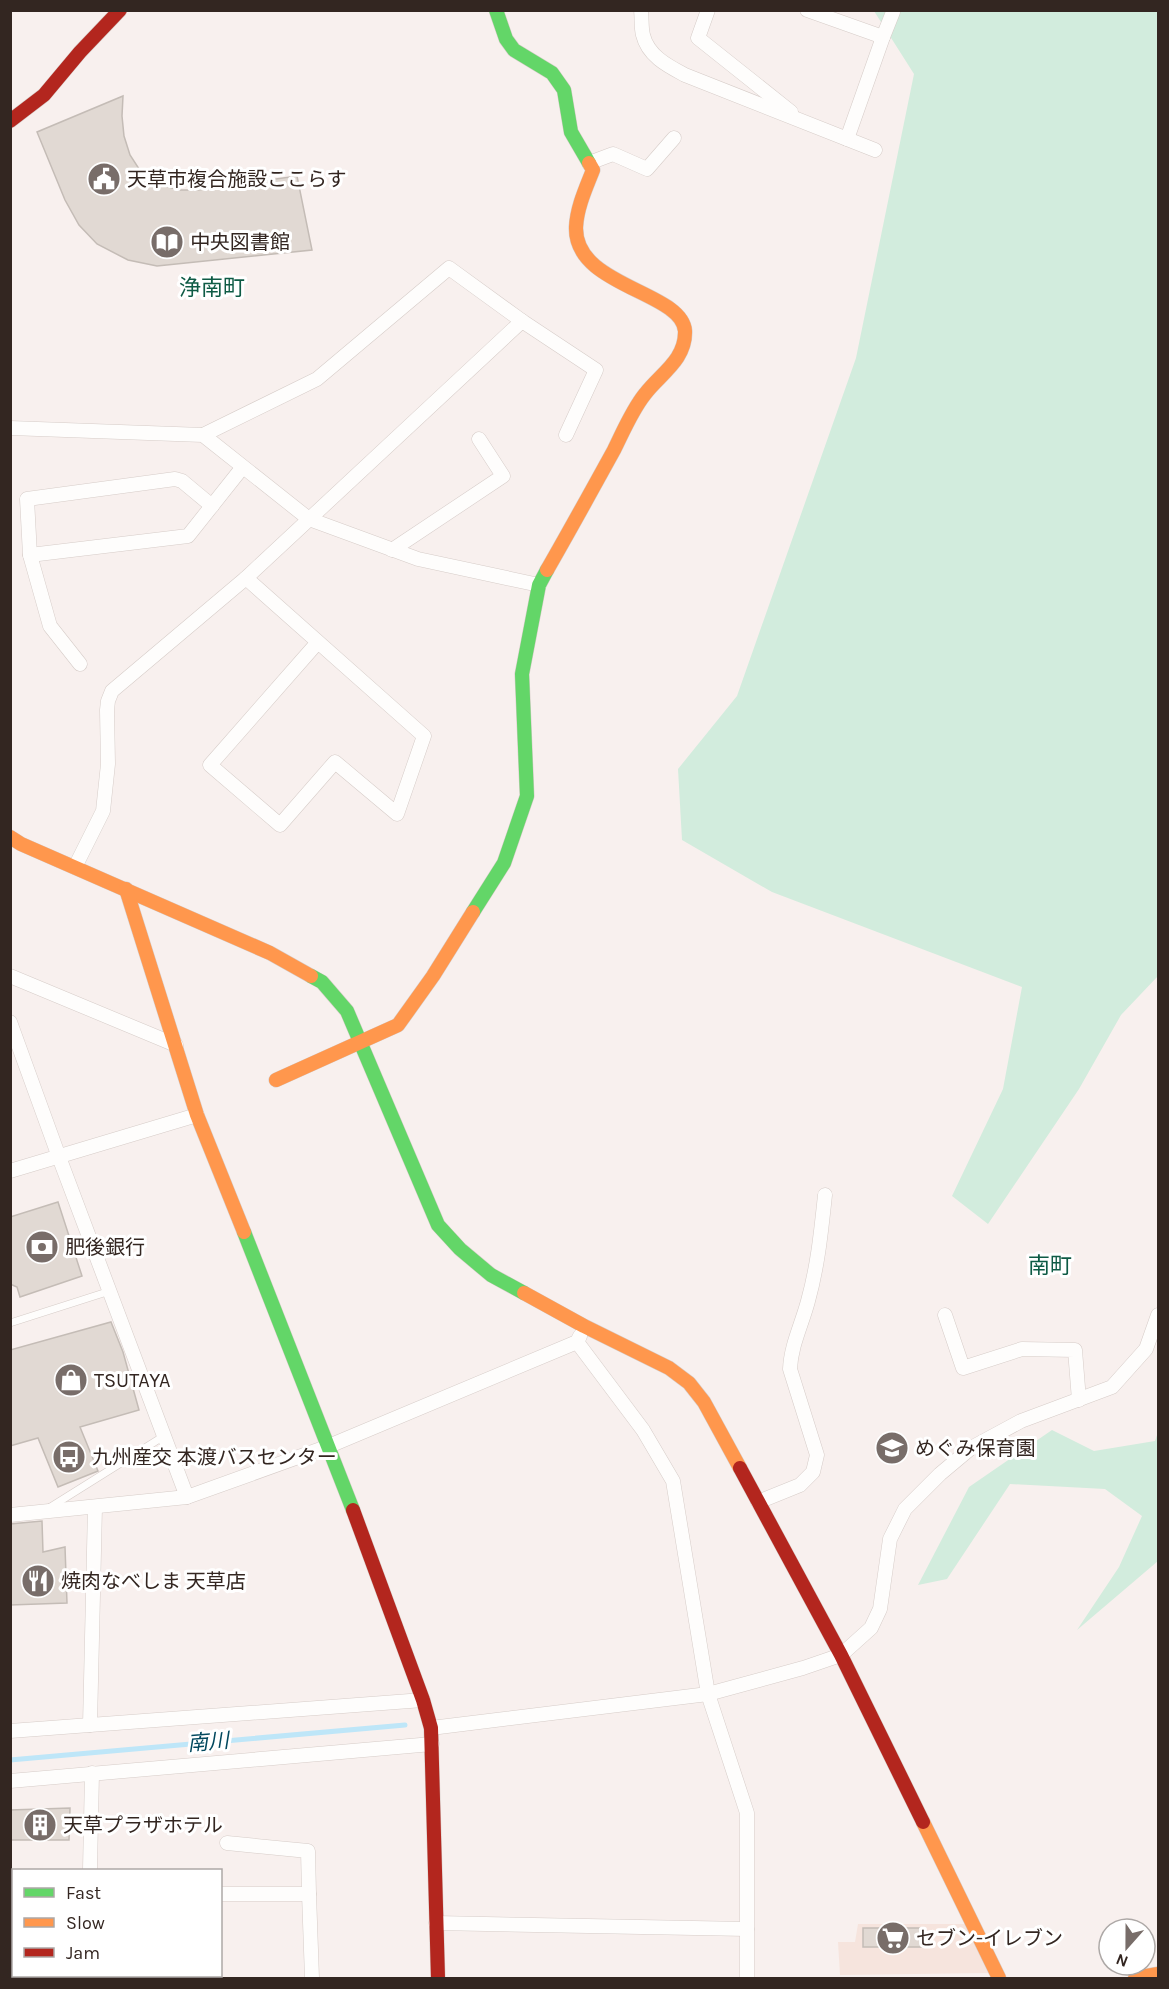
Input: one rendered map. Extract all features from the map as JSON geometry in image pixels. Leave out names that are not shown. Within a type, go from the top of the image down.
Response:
[{"type":"street","points":[[10,121],[44,95],[80,52],[120,10]]},
{"type":"street","points":[[276,1080],[398,1025],[433,976],[504,863],[527,796],[522,674],[539,585],[644,395],[674,364],[684,343],[683,322],[675,313],[597,269],[580,249],[576,231],[579,209],[593,170],[571,132],[564,90],[552,73],[514,50],[506,39],[496,10]]},
{"type":"street","points":[[641,10],[643,36],[649,49],[663,63],[685,75],[874,150]]},
{"type":"street","points":[[708,10],[698,38],[805,123]]},
{"type":"street","points":[[807,10],[883,37]]},
{"type":"street","points":[[847,139],[893,10]]},
{"type":"street","points":[[589,163],[613,154],[647,169],[674,138]]},
{"type":"street","points":[[10,428],[203,435],[317,379],[449,268],[522,321],[596,370],[566,435]]},
{"type":"street","points":[[75,867],[103,811],[108,764],[107,710],[112,691],[246,578],[522,321]]},
{"type":"street","points":[[203,435],[309,519],[418,559],[539,585]]},
{"type":"street","points":[[392,550],[503,476],[479,439]]},
{"type":"street","points":[[30,555],[188,536],[242,468]]},
{"type":"street","points":[[80,664],[50,626],[30,555],[27,499],[175,479],[182,481],[212,506]]},
{"type":"street","points":[[246,578],[424,736],[397,814],[335,762],[280,825],[210,765],[318,642]]},
{"type":"street","points":[[10,837],[21,844],[270,953],[322,982],[347,1011],[438,1225],[460,1249],[491,1275],[584,1326],[669,1368],[689,1383],[704,1402],[841,1655],[999,1978]]},
{"type":"street","points":[[126,889],[197,1115],[329,1446],[423,1700],[431,1728],[432,1744],[438,1978]]},
{"type":"street","points":[[10,976],[176,1045]]},
{"type":"street","points":[[10,1022],[187,1497]]},
{"type":"street","points":[[10,1171],[197,1115]]},
{"type":"street","points":[[758,1502],[800,1485],[813,1472],[817,1455],[790,1369],[790,1356],[808,1303],[820,1252],[825,1195]]},
{"type":"street","points":[[945,1315],[963,1368],[1022,1349],[1074,1350],[1079,1400]]},
{"type":"street","points":[[431,1728],[708,1694],[841,1655],[871,1628],[880,1609],[890,1539],[904,1509],[940,1474],[972,1448],[1021,1421],[1112,1387],[1146,1349],[1158,1315]]},
{"type":"street","points":[[10,1515],[187,1497],[329,1446],[577,1342],[584,1326]]},
{"type":"street","points":[[577,1342],[643,1430],[672,1481],[708,1694],[747,1813],[747,1978]]},
{"type":"street","points":[[90,1725],[95,1507]]},
{"type":"street","points":[[10,1731],[423,1700]]},
{"type":"street","points":[[10,1781],[432,1744]]},
{"type":"street","points":[[90,1869],[92,1773]]},
{"type":"street","points":[[227,1843],[308,1851],[312,1978]]},
{"type":"street","points":[[222,1894],[309,1894]]},
{"type":"street","points":[[436,1923],[747,1929]]},
{"type":"street","points":[[1138,1978],[1158,1974]]},
{"type":"lane","points":[[10,1323],[110,1291]]},
{"type":"lane","points":[[41,1512],[164,1436]]},
{"type":"shaded area","points":[[858,1924],[965,1924],[990,1973],[840,1975],[838,1942],[855,1942]]},
{"type":"green space","points":[[874,11],[1158,11],[1158,976],[1121,1015],[1079,1089],[988,1224],[952,1196],[1003,1089],[1022,987],[772,892],[682,840],[678,769],[737,696],[856,358],[914,74]]},
{"type":"green space","points":[[1052,1430],[1094,1451],[1155,1441],[1158,1432],[1158,1561],[1077,1630],[1119,1567],[1142,1516],[1105,1489],[1010,1484],[947,1579],[918,1585],[969,1487]]},
{"type":"building","name":"天草市複合施設ここらす","points":[[123,96],[124,136],[130,155],[141,172],[157,183],[178,190],[198,190],[297,176],[312,250],[157,266],[128,260],[97,244],[79,225],[65,200],[37,132]]},
{"type":"building","name":"肥後銀行","points":[[58,1202],[82,1276],[20,1297],[17,1287],[10,1284],[10,1217]]},
{"type":"building","name":"TSUTAYA","points":[[111,1322],[123,1352],[139,1410],[80,1427],[98,1471],[58,1487],[38,1438],[10,1446],[10,1350]]},
{"type":"building","name":"焼肉なべしま 天草店","points":[[42,1521],[43,1552],[65,1547],[67,1603],[10,1605],[10,1524]]},
{"type":"building","name":"天草プラザホテル","points":[[70,1808],[69,1840],[10,1840],[10,1810]]},
{"type":"building","name":"セブン-イレブン","points":[[863,1928],[922,1928],[922,1947],[863,1947]]},
{"type":"waterway","name":"南川","points":[[10,1760],[405,1725]]},
{"type":"traffic: fast","points":[[496,10],[506,39],[514,50],[552,73],[564,90],[571,132],[589,163]]},
{"type":"traffic: fast","points":[[473,912],[504,863],[527,796],[522,674],[539,585],[547,570]]},
{"type":"traffic: fast","points":[[311,976],[322,982],[347,1011],[438,1225],[460,1249],[491,1275],[524,1293]]},
{"type":"traffic: fast","points":[[244,1232],[353,1510]]},
{"type":"traffic: slow","points":[[547,570],[640,400],[677,358],[684,341],[685,331],[679,318],[666,306],[609,276],[592,263],[580,247],[576,227],[582,198],[593,170],[589,163]]},
{"type":"traffic: slow","points":[[10,837],[21,844],[270,953],[311,976]]},
{"type":"traffic: slow","points":[[126,889],[197,1115],[244,1232]]},
{"type":"traffic: slow","points":[[276,1080],[398,1025],[433,976],[473,912]]},
{"type":"traffic: slow","points":[[524,1293],[669,1368],[689,1383],[704,1402],[740,1468]]},
{"type":"traffic: slow","points":[[923,1822],[999,1978]]},
{"type":"traffic: slow","points":[[1135,1978],[1158,1974]]},
{"type":"traffic: jam","points":[[10,121],[44,95],[80,52],[120,10]]},
{"type":"traffic: jam","points":[[740,1468],[841,1655],[923,1822]]},
{"type":"traffic: jam","points":[[353,1510],[423,1700],[431,1728],[438,1978]]},
{"type":"place","name":"天草市複合施設ここらす","points":[[104,179]]},
{"type":"place","name":"中央図書館","points":[[167,242]]},
{"type":"place","name":"肥後銀行","points":[[42,1247]]},
{"type":"place","name":"TSUTAYA","points":[[71,1380]]},
{"type":"place","name":"めぐみ保育園","points":[[892,1448]]},
{"type":"place","name":"九州産交 本渡バスセンター","points":[[69,1457]]},
{"type":"place","name":"焼肉なべしま 天草店","points":[[38,1581]]},
{"type":"place","name":"天草プラザホテル","points":[[40,1825]]},
{"type":"place","name":"セブン-イレブン","points":[[893,1938]]},
{"type":"district","name":"浄南町","points":[[212,288]]},
{"type":"district","name":"南町","points":[[1050,1266]]}]
